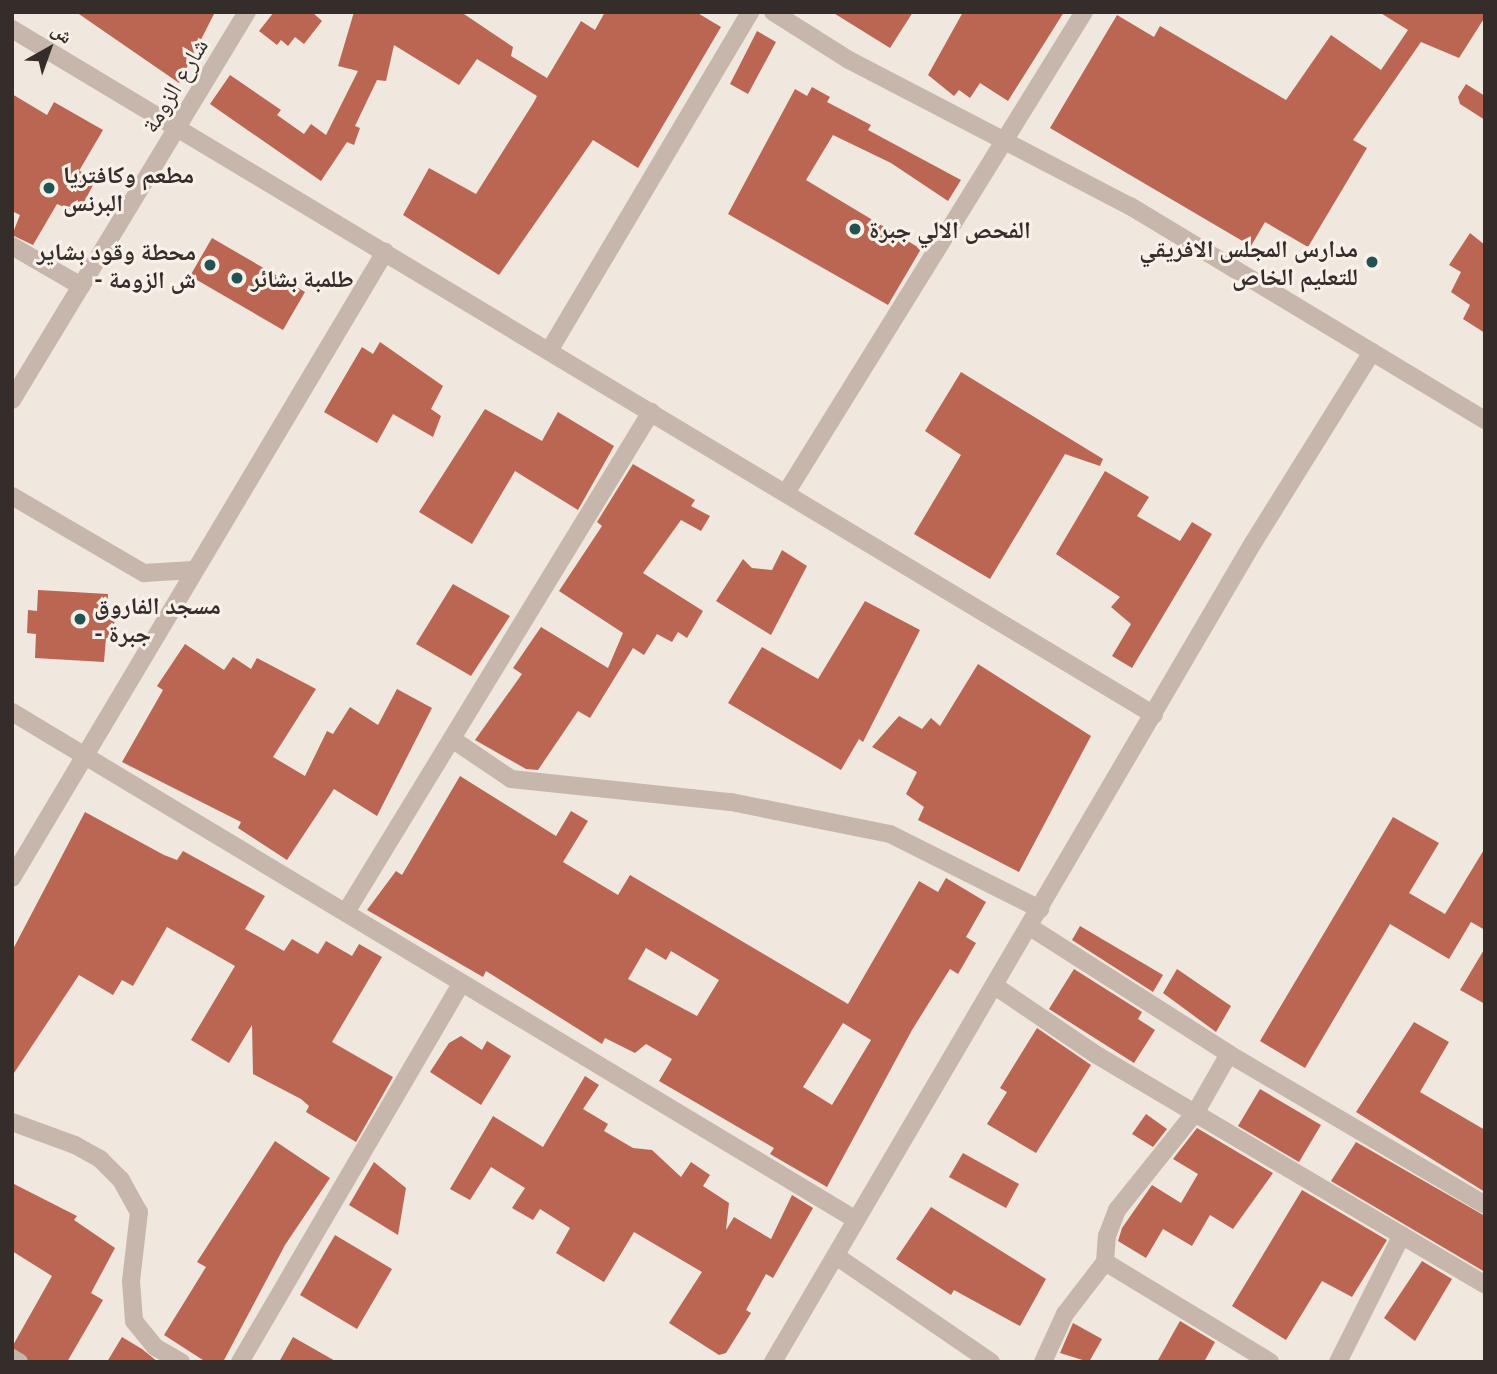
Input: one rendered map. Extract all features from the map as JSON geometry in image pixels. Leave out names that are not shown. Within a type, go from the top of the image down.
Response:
[{"type":"street","name":"شارع الزومة","points":[[12,400],[247,12]]},
{"type":"street","points":[[549,351],[750,12]]},
{"type":"street","points":[[773,12],[849,60],[1006,138],[1259,280],[1485,420]]},
{"type":"street","points":[[786,494],[1084,12]]},
{"type":"street","points":[[12,29],[1154,715]]},
{"type":"street","points":[[12,247],[81,286]]},
{"type":"street","points":[[12,878],[193,570],[385,252]]},
{"type":"street","points":[[773,1362],[1154,715],[1372,352]]},
{"type":"street","points":[[346,912],[651,412]]},
{"type":"street","points":[[12,496],[144,573],[193,570]]},
{"type":"street","points":[[12,712],[856,1220]]},
{"type":"street","points":[[452,739],[511,779],[731,802],[890,834],[1040,909]]},
{"type":"street","points":[[1030,927],[1229,1054],[1485,1205]]},
{"type":"street","points":[[240,1362],[461,984]]},
{"type":"street","points":[[995,986],[1095,1054],[1197,1110],[1485,1285]]},
{"type":"street","points":[[1043,1362],[1065,1314],[1105,1262],[1107,1236],[1117,1210],[1197,1110],[1229,1054]]},
{"type":"street","points":[[12,1122],[75,1145],[121,1180],[139,1212],[131,1281],[134,1321],[155,1347],[181,1362]]},
{"type":"street","points":[[1338,1362],[1402,1235]]},
{"type":"street","points":[[836,1256],[991,1362]]},
{"type":"street","points":[[1105,1262],[1270,1362]]},
{"type":"street","points":[[12,1358],[19,1362]]},
{"type":"building","points":[[76,12],[215,12],[179,83]]},
{"type":"building","points":[[274,12],[312,12],[322,21],[304,44],[295,37],[288,46],[281,40],[277,45],[259,31]]},
{"type":"building","points":[[354,12],[461,12],[513,47],[511,56],[547,78],[581,21],[595,30],[605,12],[696,12],[721,27],[638,168],[593,140],[499,275],[403,215],[429,168],[476,194],[537,96],[477,59],[459,85],[394,45],[386,81],[377,80],[355,126],[360,128],[354,145],[347,142],[321,181],[210,104],[230,75],[281,110],[277,115],[304,134],[311,124],[326,135],[358,71],[338,66]]},
{"type":"building","points":[[832,12],[913,12],[890,48]]},
{"type":"building","points":[[963,12],[1064,12],[1008,101],[980,83],[970,98],[959,90],[954,96],[928,75]]},
{"type":"building","points":[[1379,12],[1485,12],[1485,17],[1459,58],[1421,42],[1353,140],[1367,148],[1308,247],[1265,222],[1251,246],[1050,128],[1117,15],[1154,37],[1160,26],[1286,100],[1331,35],[1381,70],[1408,30]]},
{"type":"building","points":[[757,31],[776,42],[748,94],[730,84]]},
{"type":"building","points":[[1466,84],[1485,96],[1485,120],[1460,104],[1458,97]]},
{"type":"building","points":[[812,87],[830,97],[827,102],[871,125],[868,130],[961,180],[948,201],[891,163],[833,135],[806,180],[921,249],[888,305],[728,214],[795,89],[807,96]]},
{"type":"building","points":[[12,94],[47,115],[54,102],[103,130],[79,171],[98,176],[78,213],[57,204],[33,245],[12,235],[20,215],[12,211]]},
{"type":"building","points":[[1470,233],[1485,245],[1485,333],[1463,319],[1470,305],[1451,292],[1461,272],[1449,265]]},
{"type":"building","name":"طلمبة بشائر","points":[[212,238],[305,292],[283,330],[190,276]]},
{"type":"building","points":[[380,342],[443,386],[431,409],[441,416],[433,437],[393,414],[377,443],[324,412],[362,347],[373,354]]},
{"type":"building","points":[[961,372],[1103,459],[1100,466],[1065,454],[990,579],[914,534],[961,455],[925,431]]},
{"type":"building","points":[[485,409],[542,441],[558,412],[614,446],[578,510],[515,471],[472,544],[419,512]]},
{"type":"building","points":[[633,464],[695,500],[691,506],[710,516],[701,531],[681,520],[643,573],[703,611],[687,638],[678,632],[672,642],[657,634],[644,655],[633,648],[590,718],[578,711],[538,770],[526,769],[475,740],[522,674],[513,668],[541,627],[608,668],[623,633],[559,591],[602,526],[597,522]]},
{"type":"building","points":[[1105,471],[1149,497],[1137,516],[1180,541],[1192,522],[1212,534],[1132,668],[1112,656],[1131,624],[1111,607],[1120,597],[1056,554]]},
{"type":"building","points":[[782,550],[807,566],[771,635],[716,601],[743,559],[752,568],[772,570]]},
{"type":"building","points":[[453,584],[510,616],[471,676],[416,644]]},
{"type":"building","points":[[38,590],[108,594],[107,615],[115,616],[114,639],[106,638],[104,662],[35,658],[36,634],[27,633],[28,610],[37,611]]},
{"type":"building","points":[[865,601],[920,630],[863,742],[859,739],[841,770],[728,703],[762,647],[818,679]]},
{"type":"building","points":[[185,644],[224,670],[233,657],[251,669],[257,658],[316,689],[273,757],[305,776],[327,731],[333,734],[350,707],[378,725],[397,689],[432,708],[377,816],[334,789],[287,860],[238,828],[241,822],[122,762],[163,690],[157,686]]},
{"type":"building","points":[[978,664],[1091,736],[1019,872],[918,820],[924,807],[906,794],[917,772],[872,747],[899,716],[922,729],[931,718],[940,726]]},
{"type":"building","points":[[460,776],[556,836],[571,811],[588,821],[563,862],[618,895],[630,875],[848,1004],[919,881],[938,892],[946,878],[986,902],[966,937],[976,943],[958,974],[950,969],[912,1030],[827,1187],[770,1154],[774,1148],[659,1081],[672,1059],[646,1044],[635,1053],[605,1038],[602,1044],[486,971],[483,977],[367,910],[396,871],[402,875]],"holes":[[[646,948],[666,960],[671,951],[719,980],[697,1016],[628,979]],[[843,1023],[871,1040],[832,1105],[803,1087]]]},
{"type":"building","points":[[85,812],[164,855],[177,860],[183,851],[265,896],[245,929],[284,951],[292,939],[318,954],[326,941],[352,956],[359,944],[382,957],[332,1042],[393,1077],[356,1142],[306,1112],[309,1106],[301,1099],[253,1074],[252,1025],[229,1063],[191,1040],[235,966],[167,927],[133,986],[122,980],[113,995],[79,975],[12,1076],[12,951]]},
{"type":"building","points":[[1393,817],[1439,843],[1409,893],[1445,914],[1485,848],[1485,930],[1471,922],[1449,959],[1390,924],[1305,1068],[1260,1041]]},
{"type":"building","points":[[1080,926],[1163,975],[1153,992],[1072,940]]},
{"type":"building","points":[[1485,948],[1485,1004],[1460,990]]},
{"type":"building","points":[[1074,969],[1142,1012],[1138,1019],[1155,1030],[1134,1063],[1049,1009]]},
{"type":"building","points":[[1177,969],[1231,1006],[1216,1032],[1163,993]]},
{"type":"building","points":[[1414,1022],[1449,1042],[1420,1092],[1485,1130],[1485,1192],[1356,1112]]},
{"type":"building","points":[[1037,1028],[1091,1065],[1036,1153],[987,1124],[1007,1092],[1000,1088]]},
{"type":"building","points":[[461,1036],[482,1050],[487,1041],[511,1056],[481,1105],[430,1072],[449,1043]]},
{"type":"building","points":[[585,1076],[599,1085],[583,1109],[608,1124],[604,1131],[633,1148],[652,1150],[681,1177],[691,1162],[710,1175],[703,1186],[729,1203],[726,1230],[734,1217],[771,1239],[792,1195],[813,1208],[773,1278],[766,1274],[746,1310],[751,1313],[726,1353],[719,1355],[669,1323],[702,1272],[634,1232],[604,1282],[556,1253],[570,1228],[540,1209],[533,1220],[512,1208],[525,1188],[491,1167],[470,1200],[450,1189],[493,1116],[543,1147]]},
{"type":"building","points":[[1260,1089],[1321,1125],[1299,1162],[1238,1126]]},
{"type":"building","points":[[1146,1114],[1167,1129],[1153,1147],[1132,1134]]},
{"type":"building","points":[[1197,1128],[1273,1173],[1233,1229],[1210,1215],[1192,1246],[1163,1229],[1146,1258],[1118,1241],[1122,1228],[1152,1185],[1181,1203],[1198,1174],[1173,1159]]},
{"type":"building","points":[[275,1141],[330,1178],[285,1245],[223,1362],[206,1362],[164,1335],[206,1267],[197,1262]]},
{"type":"building","points":[[1356,1142],[1485,1216],[1485,1272],[1331,1181]]},
{"type":"building","points":[[963,1153],[1019,1184],[1006,1208],[949,1177]]},
{"type":"building","points":[[374,1162],[406,1188],[398,1235],[349,1205]]},
{"type":"building","points":[[12,1183],[77,1216],[74,1220],[115,1248],[91,1293],[103,1300],[67,1362],[30,1362],[12,1347],[52,1276],[12,1251]]},
{"type":"building","points":[[1302,1190],[1387,1240],[1352,1297],[1322,1281],[1286,1340],[1232,1306]]},
{"type":"building","points":[[931,1207],[1046,1279],[1020,1326],[954,1290],[951,1295],[896,1259]]},
{"type":"building","points":[[335,1235],[392,1269],[357,1329],[300,1295]]},
{"type":"building","points":[[1422,1261],[1452,1279],[1415,1341],[1384,1318]]},
{"type":"building","points":[[1180,1321],[1215,1342],[1204,1362],[1157,1362]]},
{"type":"building","points":[[1073,1323],[1102,1339],[1089,1362],[1060,1353]]},
{"type":"building","points":[[122,1337],[142,1349],[158,1362],[107,1362]]},
{"type":"building","points":[[293,1337],[337,1362],[279,1362]]},
{"type":"place","name":"مطعم وكافتريا البرنس","points":[[49,188]]},
{"type":"place","name":"الفحص الالي جبرة","points":[[855,229]]},
{"type":"place","name":"مدارس المجلس الافريقي للتعليم الخاص","points":[[1372,262]]},
{"type":"place","name":"محطة وقود بشاير - ش الزومة","points":[[210,265]]},
{"type":"place","name":"طلمبة بشائر","points":[[237,278]]},
{"type":"place","name":"مسجد الفاروق - جبرة","points":[[80,619]]}]
